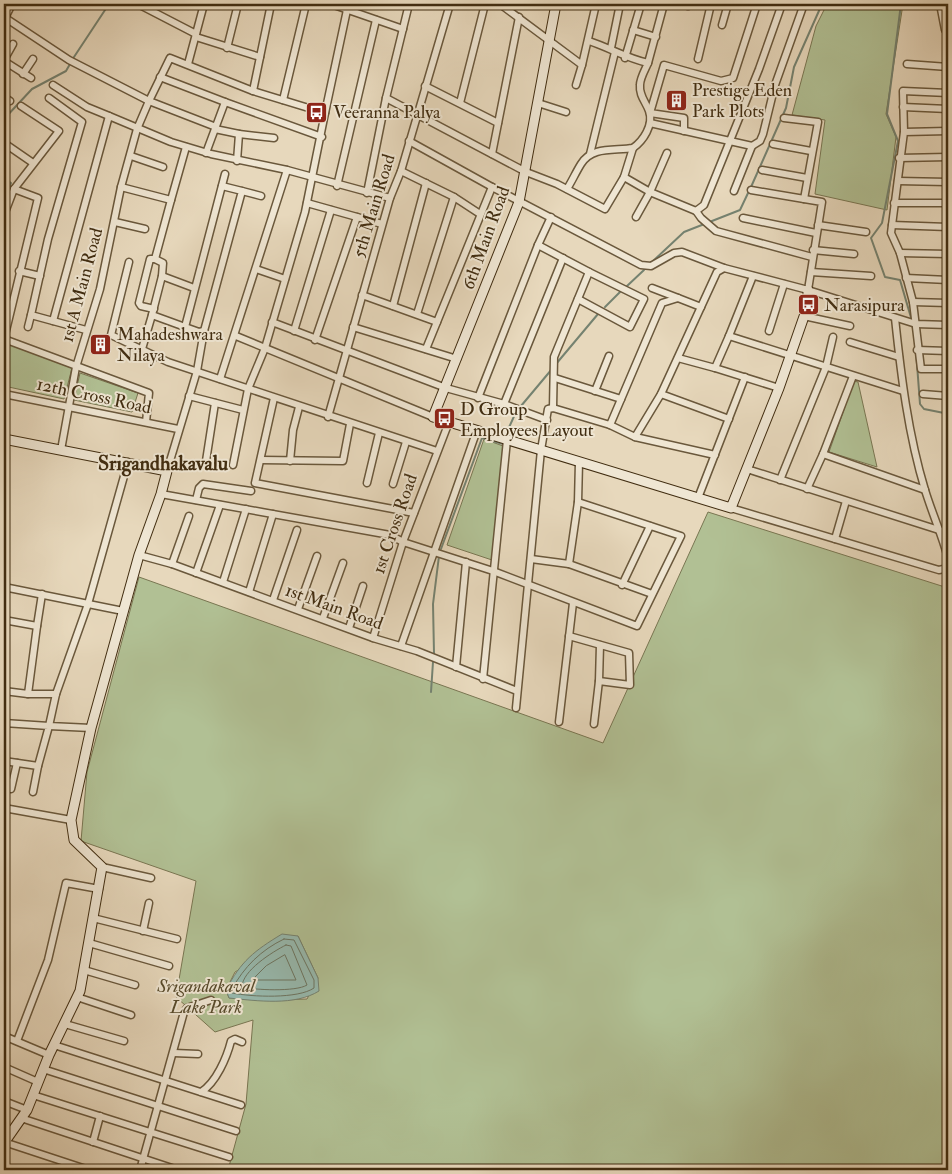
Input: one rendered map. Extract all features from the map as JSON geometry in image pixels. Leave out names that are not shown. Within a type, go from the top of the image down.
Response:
[{"type":"street","points":[[12,4],[4,18],[71,61],[149,101],[216,128],[239,134],[274,138]]},
{"type":"street","points":[[138,4],[196,36],[260,57]]},
{"type":"street","points":[[204,4],[188,64],[253,91],[326,113]]},
{"type":"street","points":[[228,48],[238,4]]},
{"type":"street","points":[[253,91],[271,4]]},
{"type":"street","points":[[283,100],[306,4]]},
{"type":"street","points":[[331,4],[403,29]]},
{"type":"street","points":[[367,193],[386,98],[409,4]]},
{"type":"street","name":"5th Main Road","points":[[328,417],[382,224],[401,171],[450,4]]},
{"type":"street","points":[[460,103],[486,4]]},
{"type":"street","points":[[500,4],[582,65]]},
{"type":"street","points":[[576,85],[589,41],[596,4]]},
{"type":"street","points":[[590,154],[613,50],[620,4]]},
{"type":"street","points":[[625,58],[641,4]]},
{"type":"street","points":[[650,113],[641,96],[640,86],[656,37],[664,4]]},
{"type":"street","points":[[698,59],[711,4]]},
{"type":"street","points":[[722,25],[728,4]]},
{"type":"street","points":[[386,98],[526,172],[566,189],[605,210],[624,177],[633,148],[645,136],[664,65],[722,81],[733,78],[757,4]]},
{"type":"street","points":[[696,211],[704,205],[731,142],[782,4]]},
{"type":"street","points":[[734,191],[752,146],[760,141],[763,134],[775,85],[804,4]]},
{"type":"street","points":[[940,4],[946,30],[948,31]]},
{"type":"street","name":"6th Main Road","points":[[433,417],[458,359],[519,202],[526,172],[554,5]]},
{"type":"street","points":[[233,465],[248,389],[265,348],[314,178],[347,10]]},
{"type":"street","points":[[492,154],[519,17]]},
{"type":"street","points":[[338,186],[376,20]]},
{"type":"street","points":[[634,30],[656,37]]},
{"type":"street","points":[[589,41],[613,50],[625,58],[648,63]]},
{"type":"street","points":[[13,44],[4,60],[31,78]]},
{"type":"street","name":"1st A Main Road","points":[[61,450],[76,367],[100,289],[121,187],[138,129],[170,58],[188,64]]},
{"type":"street","points":[[23,74],[33,59]]},
{"type":"street","points":[[907,64],[948,67]]},
{"type":"street","points":[[160,77],[322,137]]},
{"type":"street","points":[[53,85],[87,107],[186,147],[237,161],[287,170],[338,186],[390,198]]},
{"type":"street","points":[[426,86],[498,123]]},
{"type":"street","points":[[948,93],[904,91],[903,107],[906,123],[899,158],[892,225],[892,238],[900,253],[913,302],[917,350],[921,369],[948,369]]},
{"type":"street","points":[[28,327],[48,239],[82,122],[49,98]]},
{"type":"street","points":[[206,153],[225,102]]},
{"type":"street","points":[[538,104],[566,112]]},
{"type":"street","points":[[4,215],[7,198],[59,131],[21,106]]},
{"type":"street","points":[[903,107],[948,109]]},
{"type":"street","points":[[650,113],[684,118],[684,131]]},
{"type":"street","points":[[53,321],[109,116]]},
{"type":"street","points":[[784,118],[818,122],[811,151],[804,199]]},
{"type":"street","points":[[650,123],[752,146]]},
{"type":"street","points":[[904,132],[948,131]]},
{"type":"street","points":[[237,161],[239,134]]},
{"type":"street","points":[[410,141],[519,202],[641,265],[651,266],[674,253],[682,252],[724,268],[808,290],[916,324],[948,325]]},
{"type":"street","points":[[4,143],[34,164]]},
{"type":"street","points":[[772,144],[811,151]]},
{"type":"street","points":[[155,259],[186,147]]},
{"type":"street","points":[[566,189],[581,163],[590,154],[601,150],[633,148]]},
{"type":"street","points":[[636,217],[650,192],[667,153]]},
{"type":"street","points":[[130,156],[163,167]]},
{"type":"street","points":[[899,158],[948,157]]},
{"type":"street","points":[[220,379],[236,336],[287,170]]},
{"type":"street","points":[[762,170],[807,178]]},
{"type":"street","points":[[401,171],[454,197],[480,214]]},
{"type":"street","points":[[184,327],[225,174]]},
{"type":"street","points":[[624,177],[650,192],[696,211],[716,231],[812,254],[854,254]]},
{"type":"street","points":[[898,181],[948,182]]},
{"type":"street","points":[[394,306],[426,183]]},
{"type":"street","points":[[222,186],[261,196]]},
{"type":"street","points":[[121,187],[171,200]]},
{"type":"street","points":[[426,349],[492,187]]},
{"type":"street","points":[[14,189],[38,198],[19,270],[4,339],[149,393],[146,422]]},
{"type":"street","points":[[731,508],[779,388],[808,306],[812,254],[822,202],[751,190]]},
{"type":"street","points":[[151,878],[102,867],[74,840],[71,820],[91,728],[139,554],[161,494],[178,429],[197,371],[204,331],[242,191]]},
{"type":"street","points":[[417,314],[454,197]]},
{"type":"street","points":[[307,203],[382,224]]},
{"type":"street","points":[[894,203],[948,203]]},
{"type":"street","points":[[294,331],[330,210]]},
{"type":"street","points":[[315,340],[357,217]]},
{"type":"street","points":[[478,398],[538,245],[551,217]]},
{"type":"street","points":[[743,218],[816,233]]},
{"type":"street","points":[[114,222],[145,229]]},
{"type":"street","points":[[818,225],[866,232]]},
{"type":"street","points":[[892,225],[948,227]]},
{"type":"street","points":[[538,245],[644,299],[630,327],[578,299]]},
{"type":"street","points":[[900,253],[948,254]]},
{"type":"street","points":[[504,404],[562,258]]},
{"type":"street","points":[[142,349],[153,312],[162,276],[163,263],[150,259],[139,303],[141,306],[153,312],[184,327],[199,332],[204,331]]},
{"type":"street","points":[[128,262],[111,335],[168,362],[328,417],[437,451]]},
{"type":"street","points":[[635,437],[661,394],[717,272],[724,268]]},
{"type":"street","points":[[19,270],[40,276]]},
{"type":"street","points":[[256,270],[285,279]]},
{"type":"street","points":[[553,408],[554,358],[589,272]]},
{"type":"street","points":[[811,272],[871,276]]},
{"type":"street","points":[[162,276],[194,288]]},
{"type":"street","points":[[715,368],[753,276]]},
{"type":"street","points":[[906,278],[948,280]]},
{"type":"street","points":[[769,331],[784,284]]},
{"type":"street","points":[[652,288],[701,307]]},
{"type":"street","points":[[362,295],[437,322]]},
{"type":"street","points":[[610,425],[662,303],[678,298]]},
{"type":"street","points":[[913,302],[948,302]]},
{"type":"street","points":[[31,315],[86,330]]},
{"type":"street","points":[[804,316],[850,326]]},
{"type":"street","points":[[896,318],[903,391],[925,490],[942,531],[948,558]]},
{"type":"street","points":[[272,322],[315,340],[446,388],[504,404],[547,420]]},
{"type":"street","points":[[353,326],[458,359]]},
{"type":"street","points":[[236,336],[433,417],[939,570],[948,568]]},
{"type":"street","points":[[729,336],[903,391]]},
{"type":"street","points":[[780,480],[826,367],[834,337]]},
{"type":"street","points":[[850,342],[899,357]]},
{"type":"street","points":[[917,350],[948,351]]},
{"type":"street","points":[[595,391],[609,356]]},
{"type":"street","points":[[678,358],[779,388]]},
{"type":"street","points":[[807,488],[823,454],[853,376]]},
{"type":"street","points":[[698,498],[745,377]]},
{"type":"street","points":[[555,378],[621,399]]},
{"type":"street","name":"12th Cross Road","points":[[4,394],[68,405],[178,429]]},
{"type":"street","points":[[661,394],[729,419]]},
{"type":"street","points":[[922,394],[948,396]]},
{"type":"street","points":[[189,396],[243,410]]},
{"type":"street","points":[[274,398],[255,484],[414,513]]},
{"type":"street","points":[[206,461],[215,403]]},
{"type":"street","points":[[290,460],[293,430],[299,407]]},
{"type":"street","points":[[516,708],[541,450],[548,409],[553,408],[610,425],[635,437],[715,455]]},
{"type":"street","name":"1st Cross Road","points":[[374,638],[403,542],[449,422]]},
{"type":"street","points":[[261,460],[343,461],[350,424]]},
{"type":"street","points":[[400,646],[477,430]]},
{"type":"street","points":[[367,483],[379,433]]},
{"type":"street","points":[[4,439],[167,471]]},
{"type":"street","points":[[484,679],[507,440]]},
{"type":"street","points":[[393,484],[406,442]]},
{"type":"street","points":[[823,454],[925,490]]},
{"type":"street","points":[[33,792],[56,694],[88,604],[128,462]]},
{"type":"street","points":[[569,564],[578,502],[579,462]]},
{"type":"street","points":[[747,469],[942,531]]},
{"type":"street","points":[[196,500],[199,488],[203,484],[251,491]]},
{"type":"street","points":[[161,494],[390,535],[403,542],[493,571],[637,626],[681,536],[578,502]]},
{"type":"street","points":[[835,539],[846,501]]},
{"type":"street","points":[[196,573],[220,505]]},
{"type":"street","points":[[223,582],[246,509]]},
{"type":"street","points":[[249,592],[272,514]]},
{"type":"street","points":[[172,564],[189,516]]},
{"type":"street","points":[[622,585],[650,526]]},
{"type":"street","points":[[273,600],[297,530]]},
{"type":"street","name":"1st Main Road","points":[[139,554],[323,618],[517,691]]},
{"type":"street","points":[[298,610],[317,556]]},
{"type":"street","points":[[531,559],[569,564],[622,585],[652,594]]},
{"type":"street","points":[[456,667],[466,562]]},
{"type":"street","points":[[323,618],[343,563]]},
{"type":"street","points":[[4,586],[123,611]]},
{"type":"street","points":[[349,628],[363,586]]},
{"type":"street","points":[[28,694],[42,594]]},
{"type":"street","points":[[559,722],[573,602]]},
{"type":"street","points":[[4,633],[4,620],[37,626]]},
{"type":"street","points":[[569,636],[629,653],[630,685],[599,681]]},
{"type":"street","points":[[594,724],[599,681],[600,645]]},
{"type":"street","points":[[4,692],[56,694]]},
{"type":"street","points":[[4,722],[91,728]]},
{"type":"street","points":[[4,761],[38,766]]},
{"type":"street","points":[[11,789],[17,763]]},
{"type":"street","points":[[4,808],[71,820]]},
{"type":"street","points":[[89,1170],[5,1138],[27,1110],[49,1054],[77,997],[84,970],[102,867]]},
{"type":"street","points":[[16,1041],[48,960],[66,883],[99,889]]},
{"type":"street","points":[[143,931],[149,903]]},
{"type":"street","points":[[93,918],[177,940]]},
{"type":"street","points":[[89,943],[169,966]]},
{"type":"street","points":[[84,970],[135,985]]},
{"type":"street","points":[[77,997],[131,1015]]},
{"type":"street","points":[[140,1170],[184,1012],[187,1008],[211,1000]]},
{"type":"street","points":[[65,1024],[124,1041]]},
{"type":"street","points":[[4,1036],[49,1054]]},
{"type":"street","points":[[201,1092],[210,1087],[231,1041],[242,1042]]},
{"type":"street","points":[[54,1045],[241,1105]]},
{"type":"street","points":[[174,1053],[198,1054]]},
{"type":"street","points":[[4,1067],[38,1082]]},
{"type":"street","points":[[43,1069],[158,1108],[236,1131]]},
{"type":"street","points":[[33,1095],[228,1156]]},
{"type":"street","points":[[4,1101],[27,1110]]},
{"type":"street","points":[[93,1142],[100,1116]]},
{"type":"street","points":[[21,1118],[178,1170]]},
{"type":"green space","points":[[827,4],[903,4],[886,114],[896,137],[887,210],[815,194],[825,120],[792,115],[816,26]]},
{"type":"green space","points":[[7,342],[72,368],[64,399],[4,386],[4,358]]},
{"type":"green space","points":[[80,373],[138,393],[132,412],[74,400]]},
{"type":"green space","points":[[854,381],[858,382],[877,467],[829,452]]},
{"type":"green space","points":[[484,439],[503,446],[492,560],[447,545]]},
{"type":"green space","name":"Srigandakaval Lake Park","points":[[708,512],[948,588],[948,1170],[228,1170],[246,1104],[253,1020],[215,1032],[176,997],[196,881],[81,841],[87,772],[139,577],[603,743]],"holes":[[[298,936],[318,978],[307,999],[229,998],[226,990],[235,972]]]},
{"type":"water","points":[[282,934],[298,936],[318,978],[319,991],[309,996],[288,1001],[229,998],[226,990],[237,971],[249,957]]},
{"type":"waterway","points":[[72,60],[109,4]]},
{"type":"waterway","points":[[751,187],[786,108],[794,67],[822,4]]},
{"type":"waterway","points":[[901,4],[887,114],[898,141],[882,223],[871,238],[885,277],[900,280],[912,321]]},
{"type":"waterway","points":[[4,119],[32,89],[66,71],[70,64]]},
{"type":"waterway","points":[[4,178],[11,183],[4,201]]},
{"type":"waterway","points":[[652,262],[684,232],[740,210],[749,191]]},
{"type":"waterway","points":[[627,286],[644,270]]},
{"type":"waterway","points":[[605,307],[620,292]]},
{"type":"waterway","points":[[556,364],[598,314]]},
{"type":"waterway","points":[[916,351],[920,404],[924,409],[944,413],[948,420]]},
{"type":"waterway","points":[[521,406],[552,369]]},
{"type":"waterway","points":[[506,434],[516,412]]},
{"type":"waterway","points":[[441,549],[482,438],[503,444]]},
{"type":"waterway","points":[[434,653],[433,604],[439,556]]},
{"type":"waterway","points":[[431,692],[433,662]]},
{"type":"place","name":"Prestige Eden Park Plots","points":[[676,100]]},
{"type":"place","name":"Veeranna Palya","points":[[317,112]]},
{"type":"place","name":"Narasipura","points":[[808,305]]},
{"type":"place","name":"Mahadeshwara Nilaya","points":[[101,344]]},
{"type":"place","name":"D Group Employees Layout","points":[[444,419]]},
{"type":"district","name":"Srigandhakavalu","points":[[163,463]]}]
